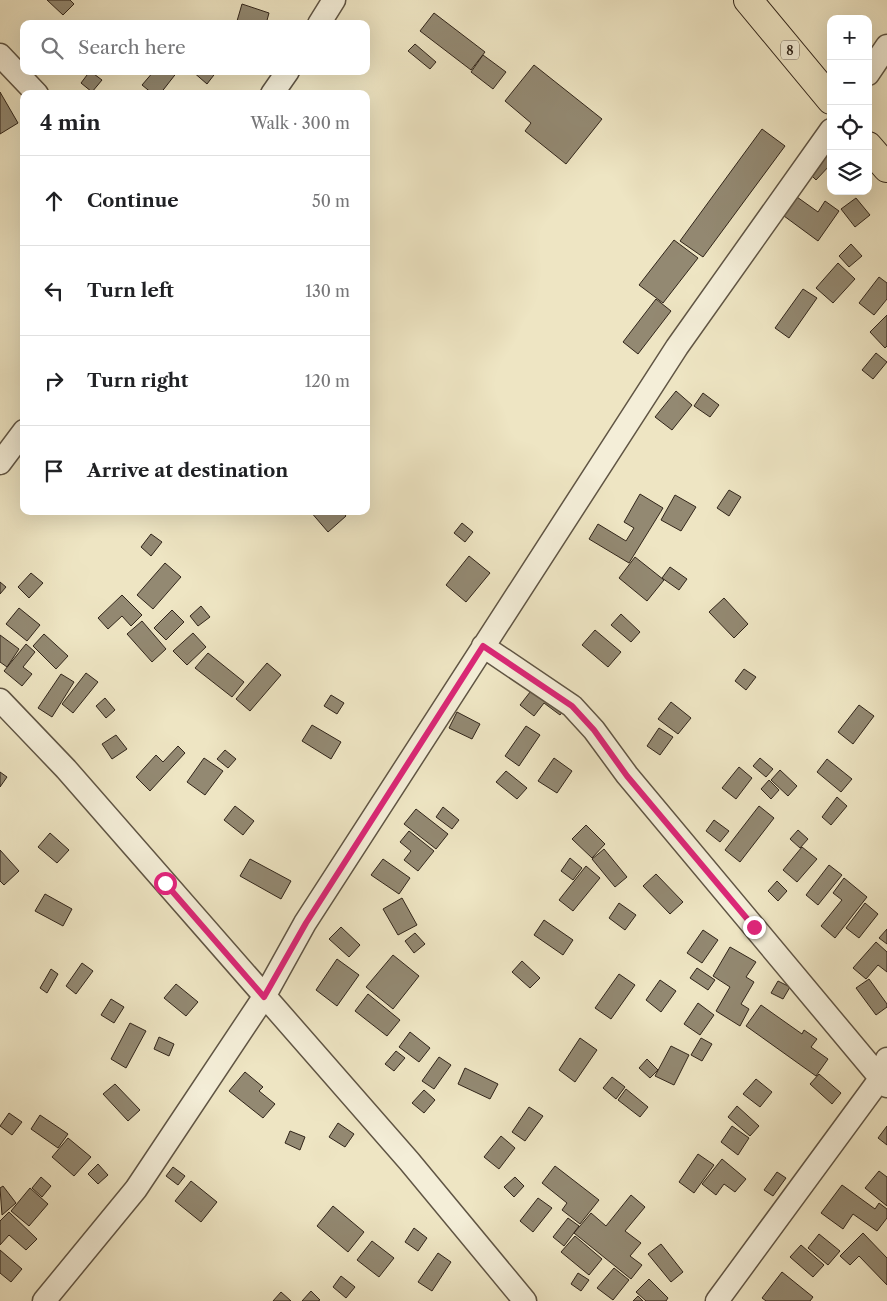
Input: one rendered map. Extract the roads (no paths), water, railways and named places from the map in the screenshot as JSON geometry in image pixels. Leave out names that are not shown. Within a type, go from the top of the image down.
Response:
[{"type":"main road","name":"8","points":[[748,0],[827,95]]},
{"type":"main road","points":[[871,150],[887,168]]},
{"type":"street","points":[[322,20],[334,0]]},
{"type":"street","points":[[872,68],[887,46]]},
{"type":"street","points":[[0,55],[33,90]]},
{"type":"street","points":[[275,90],[285,75]]},
{"type":"street","points":[[44,1301],[136,1190],[264,997],[306,923],[483,646],[678,347],[827,136]]},
{"type":"street","points":[[0,462],[20,435]]},
{"type":"street","points":[[483,646],[572,706],[594,730],[627,776],[885,1075],[717,1301]]},
{"type":"street","points":[[0,700],[66,769],[409,1161],[525,1301]]}]
